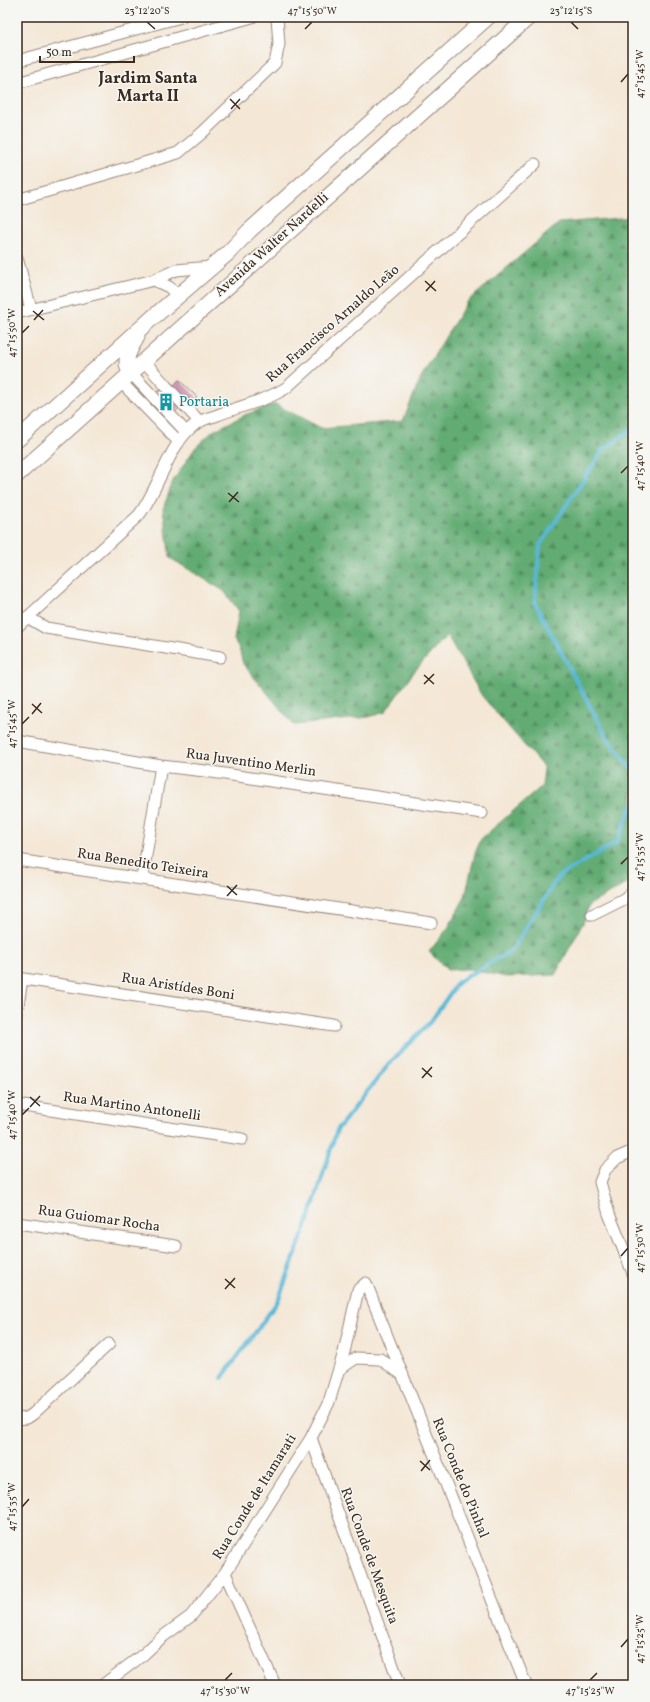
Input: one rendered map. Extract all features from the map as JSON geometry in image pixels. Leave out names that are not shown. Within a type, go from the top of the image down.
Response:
[{"type":"street","points":[[17,61],[182,17]]},
{"type":"street","points":[[17,83],[252,17]]},
{"type":"street","points":[[17,200],[178,153],[202,133],[274,63],[279,44],[277,17]]},
{"type":"street","name":"Avenida Walter Nardelli","points":[[17,440],[150,320],[228,253],[249,231],[488,17]]},
{"type":"street","name":"Avenida Walter Nardelli","points":[[17,475],[488,52],[529,17]]},
{"type":"street","name":"Rua Francisco Arnaldo Leão","points":[[17,627],[139,515],[152,497],[182,437],[197,423],[275,395],[286,388],[535,164]]},
{"type":"street","points":[[17,258],[31,309]]},
{"type":"street","points":[[17,313],[154,280],[176,270],[211,267]]},
{"type":"street","points":[[154,280],[169,287],[178,296]]},
{"type":"street","points":[[150,320],[129,352],[127,367],[197,423]]},
{"type":"street","points":[[132,372],[182,437]]},
{"type":"street","points":[[27,617],[46,628],[220,657]]},
{"type":"street","name":"Rua Juventino Merlin","points":[[17,741],[161,766],[213,772],[482,813]]},
{"type":"street","points":[[142,879],[161,766]]},
{"type":"street","name":"Rua Benedito Teixeira","points":[[17,860],[431,923]]},
{"type":"street","points":[[592,915],[633,893]]},
{"type":"street","points":[[17,1012],[19,978]]},
{"type":"street","name":"Rua Aristídes Boni","points":[[19,978],[334,1026]]},
{"type":"street","name":"Rua Martino Antonelli","points":[[17,1105],[242,1139]]},
{"type":"street","points":[[633,1151],[617,1158],[605,1170],[600,1182],[609,1214],[633,1273]]},
{"type":"street","name":"Rua Guiomar Rocha","points":[[17,1223],[176,1246]]},
{"type":"street","name":"Rua Conde de Itamarati","points":[[103,1685],[144,1654],[161,1638],[192,1616],[225,1573],[311,1438],[329,1402],[340,1369],[358,1290],[366,1282]]},
{"type":"street","name":"Rua Conde do Pinhal","points":[[366,1282],[526,1685]]},
{"type":"street","points":[[17,1419],[27,1418],[33,1414],[109,1344]]},
{"type":"street","points":[[340,1369],[356,1358],[380,1359],[403,1375]]},
{"type":"street","name":"Rua Conde de Mesquita","points":[[311,1438],[400,1685]]},
{"type":"street","points":[[225,1573],[275,1685]]},
{"type":"green space","points":[[633,217],[633,880],[589,905],[584,921],[555,975],[506,977],[468,969],[447,970],[429,952],[448,928],[465,897],[475,853],[481,839],[542,786],[544,768],[482,696],[447,635],[414,672],[385,712],[369,717],[294,725],[243,664],[239,648],[234,640],[239,611],[224,591],[170,558],[163,509],[173,481],[195,448],[213,431],[247,414],[275,404],[321,428],[403,421],[421,377],[467,302],[559,223]]},
{"type":"building","points":[[179,380],[197,397],[192,402],[188,398],[170,418],[162,418],[146,402],[150,397],[159,391],[174,385]]},
{"type":"waterway","points":[[633,428],[603,450],[540,545],[535,603],[606,736],[633,770]]},
{"type":"waterway","points":[[222,1378],[278,1301],[310,1215],[337,1130],[389,1064],[431,1021],[458,982],[512,950],[559,876],[617,842],[633,804]]},
{"type":"place","name":"Portaria","points":[[166,402]]},
{"type":"district","name":"Jardim Santa Marta II","points":[[148,88]]}]
